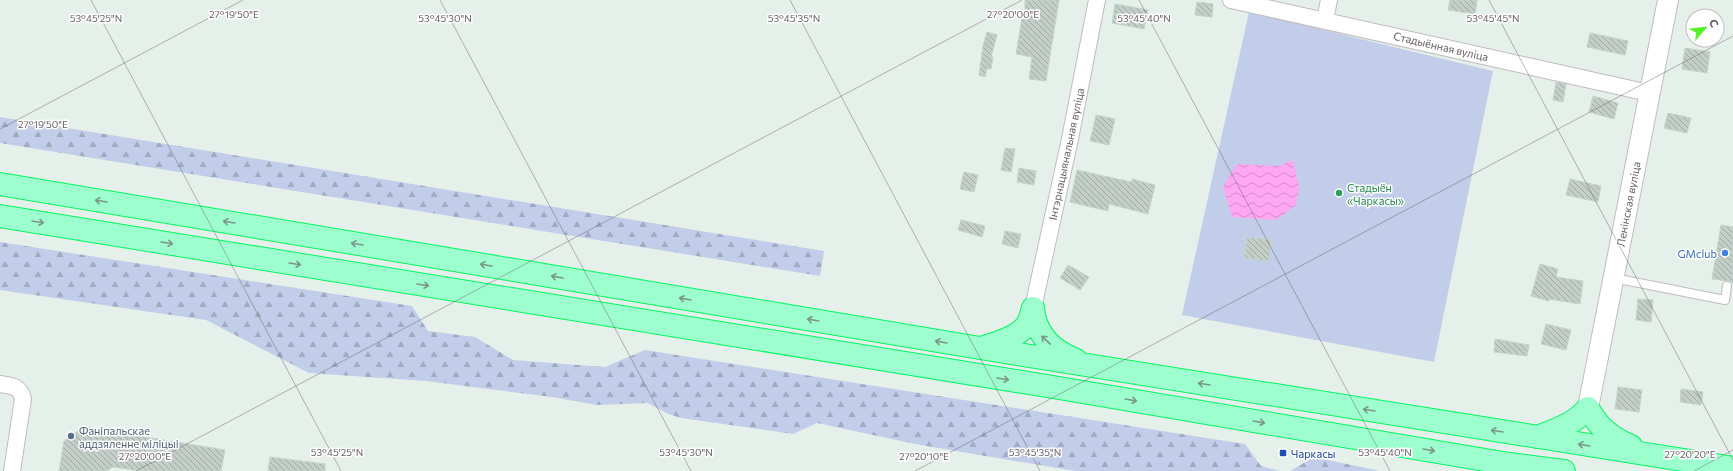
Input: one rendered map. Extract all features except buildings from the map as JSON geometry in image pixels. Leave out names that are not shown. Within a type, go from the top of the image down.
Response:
[{"type":"highway","points":[[0,184],[980,348],[1733,468]]},
{"type":"highway","points":[[0,216],[1047,386],[1515,467],[1564,471]]},
{"type":"highway","points":[[980,348],[1000,342],[1020,332],[1028,325],[1033,308]]},
{"type":"highway","points":[[1033,308],[1038,331],[1043,337],[1058,350],[1073,359],[1092,366]]},
{"type":"highway","points":[[1536,437],[1569,424],[1584,414],[1588,408],[1593,418],[1606,433],[1617,440],[1650,455]]},
{"type":"street","name":"Інтэрнацыянальная вуліца","points":[[1033,308],[1070,139],[1097,0]]},
{"type":"street","name":"Стадыённая вуліца","points":[[1231,0],[1650,93]]},
{"type":"street","points":[[1325,20],[1329,0]]},
{"type":"street","name":"Ленінская вуліца","points":[[1588,408],[1668,0]]},
{"type":"street","points":[[0,384],[15,386],[21,391],[23,399],[12,471]]},
{"type":"lane","points":[[1613,278],[1724,300],[1727,286]]},
{"type":"green space","name":"Стадыён «Чаркасы»","points":[[1249,12],[1493,71],[1434,362],[1182,315]]},
{"type":"green space","points":[[0,117],[824,251],[820,276],[0,143]]},
{"type":"green space","points":[[0,242],[412,306],[428,331],[475,337],[513,360],[605,367],[645,350],[1245,444],[1261,466],[1279,471],[1075,471],[915,444],[817,423],[793,434],[681,418],[666,413],[648,403],[597,405],[552,397],[426,381],[309,373],[206,320],[0,290]]},
{"type":"green space","points":[[1314,457],[1380,471],[1290,471]]},
{"type":"water","points":[[1293,160],[1299,187],[1296,205],[1276,220],[1232,217],[1223,187],[1237,164],[1279,166]]},
{"type":"place","name":"Стадыён «Чаркасы»","points":[[1339,193]]},
{"type":"place","name":"GMclub","points":[[1725,253]]},
{"type":"place","name":"Фаніпальскае аддзяленне міліцыі","points":[[71,436]]},
{"type":"place","name":"Чаркасы","points":[[1283,453]]}]
